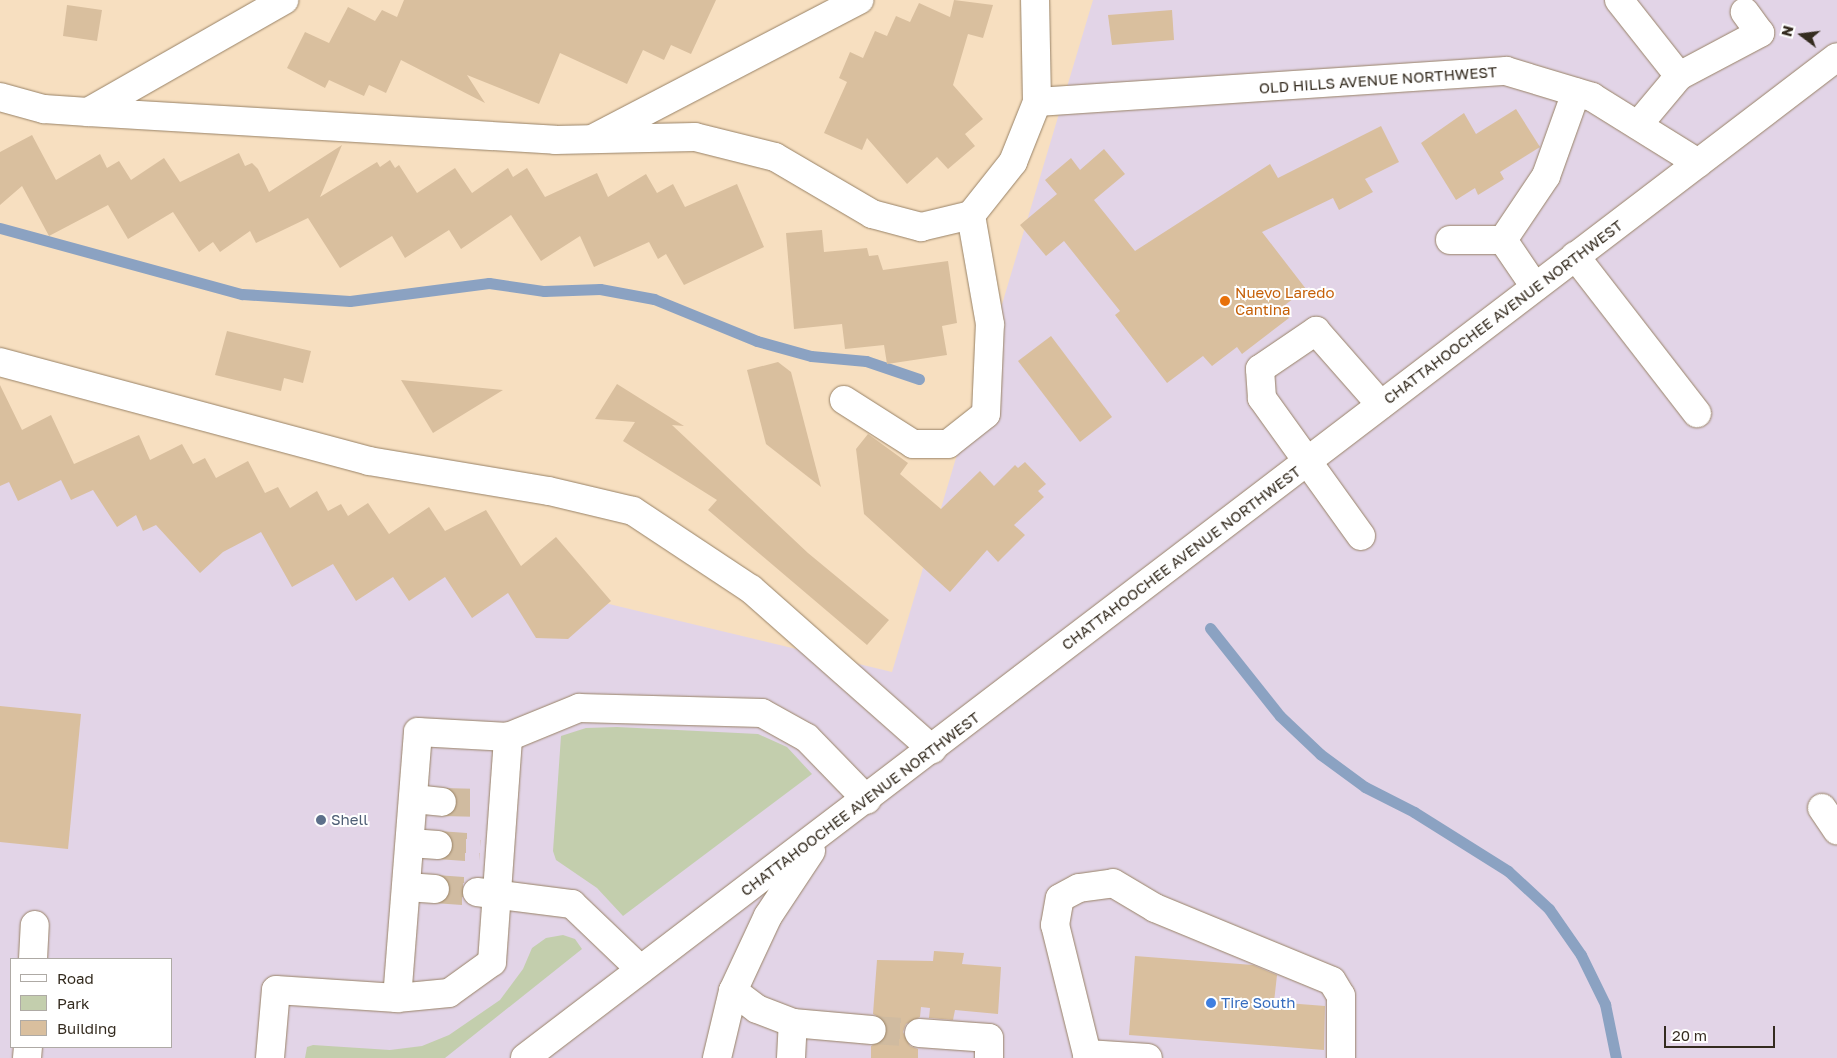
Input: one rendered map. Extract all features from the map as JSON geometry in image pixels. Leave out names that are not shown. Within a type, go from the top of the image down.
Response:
[{"type":"street","points":[[88,112],[284,0]]},
{"type":"street","points":[[592,139],[859,0]]},
{"type":"street","points":[[0,96],[44,109],[88,112],[592,139],[694,137],[775,157],[872,214],[921,227],[971,215],[1013,162],[1037,102],[1035,0]]},
{"type":"street","points":[[1618,0],[1679,76]]},
{"type":"street","points":[[1638,125],[1679,76],[1760,33],[1745,12]]},
{"type":"street","name":"CHATTAHOOCHEE AVENUE NORTHWEST","points":[[525,1058],[867,800],[1837,57]]},
{"type":"street","name":"OLD HILLS AVENUE NORTHWEST","points":[[1037,102],[1506,71],[1592,97],[1698,163]]},
{"type":"street","points":[[1503,240],[1546,176],[1576,92]]},
{"type":"street","points":[[844,400],[913,444],[948,444],[986,414],[990,324],[971,215]]},
{"type":"street","points":[[1450,240],[1503,240]]},
{"type":"street","points":[[1503,240],[1535,287]]},
{"type":"street","points":[[1575,256],[1697,413]]},
{"type":"street","points":[[1360,536],[1310,459],[1262,398],[1260,369],[1316,331],[1381,405]]},
{"type":"street","points":[[0,362],[369,461],[549,491],[633,511],[751,589],[932,749]]},
{"type":"street","points":[[398,998],[418,732],[508,737],[579,708],[762,713],[807,738],[867,800]]},
{"type":"street","points":[[270,1058],[276,990],[398,998],[448,993],[492,962],[487,893],[493,804],[508,737]]},
{"type":"street","points":[[414,799],[442,802]]},
{"type":"street","points":[[717,1058],[733,991],[768,916],[823,833]]},
{"type":"street","points":[[410,843],[438,845]]},
{"type":"street","points":[[1148,1058],[1088,1056],[1055,925],[1060,898],[1079,888],[1113,883],[1155,908],[1332,981],[1341,996],[1341,1058]]},
{"type":"street","points":[[407,887],[436,889]]},
{"type":"street","points":[[487,893],[572,904],[642,970]]},
{"type":"street","points":[[33,958],[35,924]]},
{"type":"street","points":[[733,991],[757,1009],[793,1023],[872,1030]]},
{"type":"street","points":[[791,1058],[793,1023]]},
{"type":"street","points":[[919,1033],[989,1038],[988,1058]]},
{"type":"shaded area","points":[[1093,0],[1837,0],[1837,1058],[0,1058],[0,458],[892,672]]},
{"type":"green space","points":[[617,727],[758,734],[787,747],[812,774],[623,916],[597,888],[556,860],[553,851],[561,736],[586,728]]},
{"type":"green space","points":[[563,935],[575,939],[582,949],[445,1058],[305,1058],[307,1047],[313,1045],[390,1050],[422,1046],[449,1035],[500,1000],[523,969],[532,948],[546,938]]},
{"type":"building","points":[[404,0],[716,0],[691,54],[671,45],[664,60],[643,50],[627,84],[560,53],[539,104],[467,75],[485,103],[401,60],[386,93],[369,85],[364,96],[329,80],[325,88],[287,68],[305,32],[329,43],[348,7],[375,21],[382,10],[397,17]]},
{"type":"building","points":[[954,0],[993,5],[983,38],[968,34],[953,85],[983,119],[965,134],[975,146],[948,169],[937,157],[907,184],[867,138],[862,150],[824,133],[847,82],[839,78],[850,52],[863,58],[875,31],[887,36],[896,16],[910,22],[919,3],[950,17]]},
{"type":"building","points":[[67,5],[102,10],[97,41],[63,36]]},
{"type":"building","points":[[1172,10],[1174,40],[1112,45],[1108,15]]},
{"type":"building","points":[[1516,109],[1540,147],[1500,172],[1504,179],[1478,195],[1475,188],[1456,200],[1421,143],[1464,113],[1476,134]]},
{"type":"building","points":[[1381,126],[1399,162],[1365,179],[1373,192],[1339,210],[1333,198],[1262,232],[1306,289],[1281,308],[1289,318],[1242,354],[1237,347],[1212,366],[1203,356],[1167,383],[1115,315],[1120,311],[1064,241],[1046,256],[1020,225],[1057,194],[1045,180],[1071,158],[1080,170],[1104,149],[1125,174],[1094,200],[1135,251],[1270,164],[1278,178]]},
{"type":"building","points":[[32,135],[56,180],[100,154],[107,168],[119,161],[131,180],[164,158],[180,182],[239,153],[245,166],[252,163],[258,169],[269,192],[342,145],[320,197],[377,162],[380,167],[390,160],[395,168],[399,165],[417,193],[455,168],[472,193],[508,168],[513,177],[527,168],[545,197],[597,173],[608,197],[646,174],[657,193],[673,184],[685,207],[737,184],[764,247],[684,285],[666,254],[658,259],[649,242],[594,267],[580,236],[541,261],[511,215],[461,249],[449,230],[405,258],[392,236],[340,268],[308,218],[256,243],[250,231],[220,252],[213,242],[199,252],[173,212],[128,239],[108,205],[49,236],[22,186],[0,205],[0,152]]},
{"type":"building","points":[[822,230],[824,252],[867,248],[869,256],[878,255],[883,270],[948,261],[957,323],[942,326],[947,355],[887,364],[884,345],[845,349],[842,324],[794,329],[786,233]]},
{"type":"building","points":[[227,331],[311,351],[303,383],[284,378],[281,391],[215,375]]},
{"type":"building","points":[[1051,336],[1112,417],[1080,442],[1018,361]]},
{"type":"building","points":[[778,362],[791,372],[821,487],[766,444],[747,370]]},
{"type":"building","points":[[401,380],[503,390],[433,433]]},
{"type":"building","points":[[617,384],[684,426],[672,425],[808,553],[889,620],[867,645],[708,510],[717,500],[623,441],[635,422],[595,419]]},
{"type":"building","points":[[0,385],[22,430],[51,415],[74,464],[139,435],[150,460],[182,444],[193,464],[205,458],[216,478],[248,461],[265,493],[278,487],[290,508],[317,491],[328,511],[341,504],[348,516],[368,503],[389,534],[429,507],[445,531],[486,510],[521,566],[556,537],[611,601],[568,639],[536,638],[508,593],[472,618],[445,577],[409,601],[393,577],[356,601],[333,564],[292,587],[261,532],[223,552],[200,573],[156,525],[143,531],[136,515],[117,527],[93,490],[71,500],[61,480],[18,501],[9,482],[0,486]]},
{"type":"building","points":[[868,434],[908,463],[900,474],[941,509],[980,471],[994,486],[1015,465],[1018,468],[1025,462],[1046,484],[1038,491],[1044,497],[1014,525],[1025,535],[998,562],[987,550],[950,592],[864,514],[856,449]]},
{"type":"building","points":[[0,706],[81,714],[68,849],[0,842]]},
{"type":"building","points":[[934,951],[964,953],[962,964],[1001,967],[998,1014],[955,1010],[953,1020],[929,1018],[930,1008],[921,1007],[920,1017],[906,1024],[903,1032],[910,1046],[918,1049],[918,1058],[871,1058],[871,1046],[884,1039],[888,1031],[881,1018],[873,1014],[877,960],[933,961]]},
{"type":"building","points":[[1135,956],[1253,965],[1277,975],[1274,1002],[1325,1006],[1324,1050],[1129,1035]]},
{"type":"waterway","points":[[0,228],[242,294],[350,301],[489,283],[544,291],[600,289],[654,299],[757,341],[811,356],[866,361],[919,379]]},
{"type":"waterway","points":[[1210,628],[1280,716],[1320,754],[1365,787],[1414,812],[1508,871],[1549,909],[1581,955],[1605,1004],[1616,1058]]},
{"type":"tunnel","points":[[442,802],[483,803]]},
{"type":"tunnel","points":[[438,845],[480,848]]},
{"type":"tunnel","points":[[435,889],[477,892]]},
{"type":"tunnel","points":[[872,1030],[919,1033]]},
{"type":"place","name":"Nuevo Laredo Cantina","points":[[1225,301]]},
{"type":"place","name":"Shell","points":[[321,820]]},
{"type":"place","name":"Tire South","points":[[1211,1003]]}]
